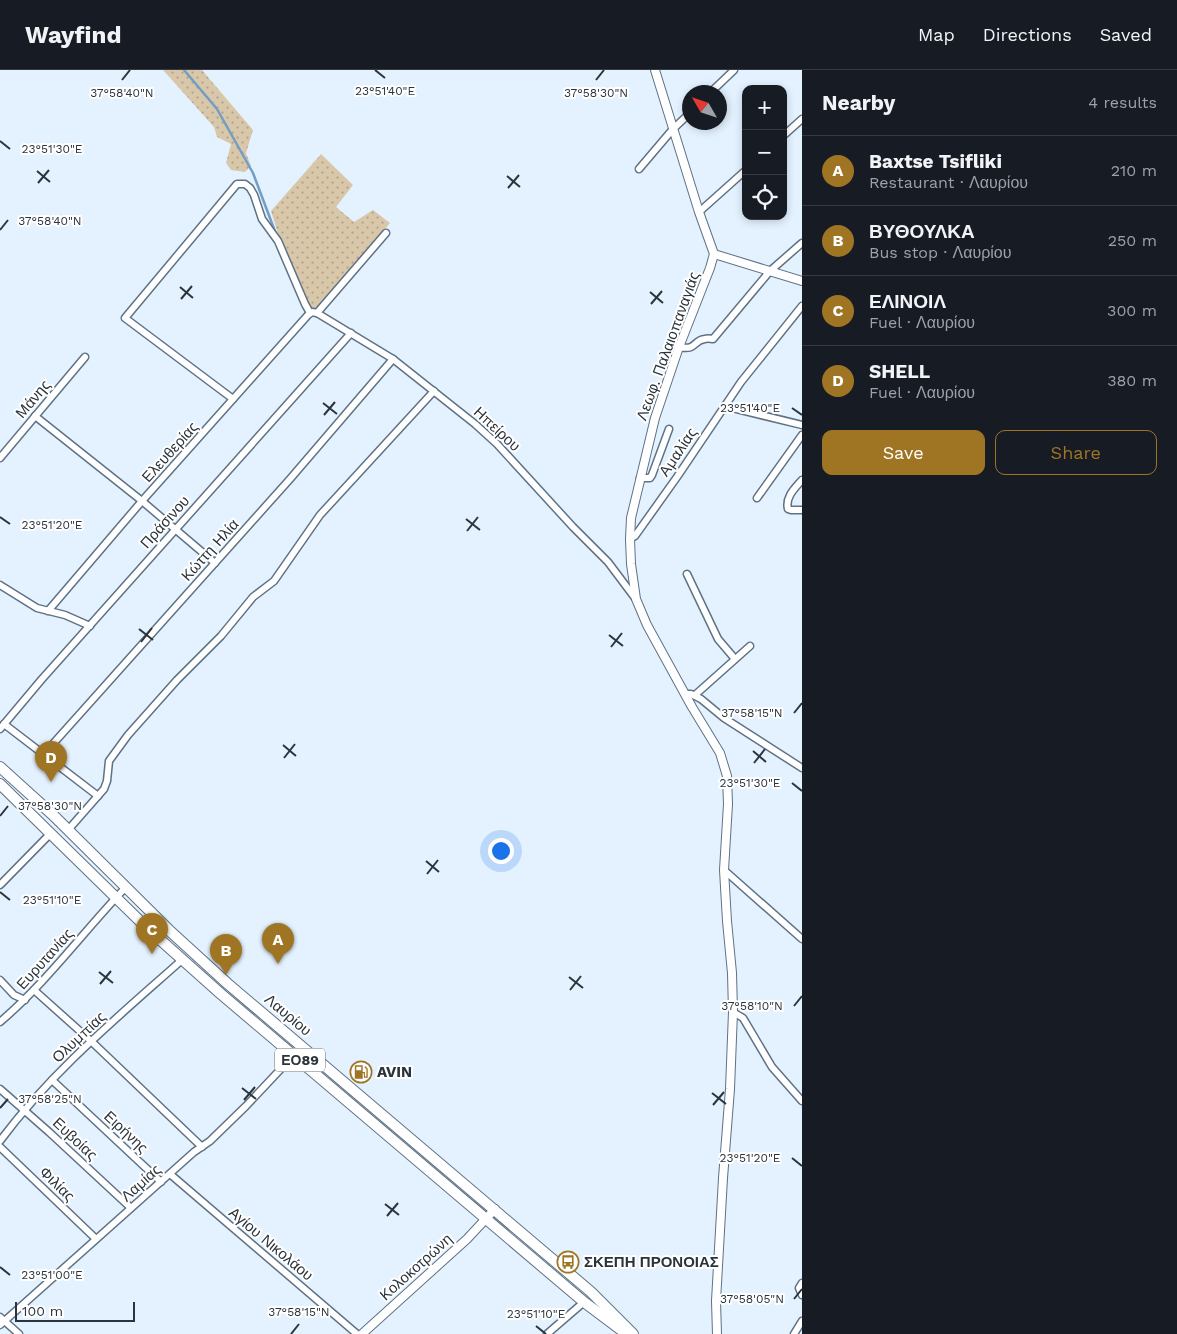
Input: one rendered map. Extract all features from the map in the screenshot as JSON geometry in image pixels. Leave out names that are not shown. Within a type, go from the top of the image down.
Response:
[{"type":"main road","name":"Λαυρίου","points":[[0,767],[68,830],[171,932],[228,984],[495,1209],[591,1292],[633,1334]]},
{"type":"main road","name":"Λαυρίου","points":[[0,784],[116,898],[221,994],[584,1302],[627,1334]]},
{"type":"street","points":[[654,70],[714,254],[802,281]]},
{"type":"street","points":[[718,85],[734,70]]},
{"type":"street","points":[[787,132],[802,119]]},
{"type":"street","points":[[639,169],[682,121]]},
{"type":"street","points":[[699,212],[742,174]]},
{"type":"street","points":[[233,399],[125,318],[237,184],[245,184],[250,188],[262,219],[278,241],[305,304],[313,313]]},
{"type":"street","name":"Ελευθερίας","points":[[48,611],[233,399],[386,233]]},
{"type":"street","points":[[679,347],[692,348],[705,339],[713,339],[770,271],[802,243]]},
{"type":"street","name":"Λεωφ. Παλαιοπαναγιάς","points":[[714,254],[655,418],[631,518],[630,539],[636,599],[647,625],[716,746],[725,767],[728,794],[724,870],[732,972],[733,1012],[730,1089],[716,1300],[717,1334]]},
{"type":"street","name":"Αμαλίας","points":[[630,539],[635,536],[677,477],[755,363],[802,306]]},
{"type":"street","name":"Ηπείρου","points":[[313,313],[351,333],[393,359],[475,424],[497,444],[573,527],[608,562],[636,599]]},
{"type":"street","name":"Πράσινου","points":[[2,726],[174,530],[351,333]]},
{"type":"street","name":"Μάνης","points":[[0,458],[85,357]]},
{"type":"street","name":"Κώττη Ηλία","points":[[43,755],[290,479],[393,359]]},
{"type":"street","points":[[68,830],[98,796],[107,780],[109,761],[128,735],[177,680],[221,636],[253,597],[274,581],[320,515],[434,391]]},
{"type":"street","points":[[724,406],[802,424]]},
{"type":"street","points":[[35,416],[215,563]]},
{"type":"street","points":[[640,478],[650,478],[652,475],[669,430]]},
{"type":"street","points":[[758,498],[802,435]]},
{"type":"street","points":[[802,480],[789,496],[787,505],[788,509],[791,510],[802,510]]},
{"type":"street","points":[[687,574],[718,639],[735,659]]},
{"type":"street","points":[[0,585],[37,608],[66,615],[90,626]]},
{"type":"street","points":[[695,695],[750,646]]},
{"type":"street","points":[[685,694],[695,695],[724,718],[802,768]]},
{"type":"street","points":[[2,726],[98,796]]},
{"type":"street","points":[[0,885],[50,834]]},
{"type":"street","points":[[724,870],[802,938]]},
{"type":"street","name":"Ευρυτανίας","points":[[0,1022],[25,1000],[126,887]]},
{"type":"street","name":"Ολυμπίας","points":[[0,1141],[24,1110],[91,1041],[183,959]]},
{"type":"street","points":[[0,980],[14,995],[25,1000]]},
{"type":"street","points":[[34,990],[91,1041],[202,1147]]},
{"type":"street","points":[[733,1012],[743,1018],[772,1067],[802,1101]]},
{"type":"street","name":"Λαμίας","points":[[1,1321],[202,1147],[246,1106],[294,1055]]},
{"type":"street","name":"Ειρήνης","points":[[52,1080],[161,1182]]},
{"type":"street","name":"Ευβοίας","points":[[0,1089],[131,1208]]},
{"type":"street","name":"Φιλίας","points":[[0,1148],[96,1239]]},
{"type":"street","name":"Αγίου Νικολάου","points":[[170,1174],[356,1334]]},
{"type":"street","name":"Κολοκοτρώνη","points":[[362,1334],[467,1239],[495,1209]]},
{"type":"street","points":[[802,1283],[800,1288],[802,1295]]},
{"type":"street","points":[[547,1334],[584,1302]]},
{"type":"street","points":[[1,1321],[19,1334]]},
{"type":"street","points":[[794,1334],[802,1321]]},
{"type":"shaded area","points":[[163,70],[202,70],[253,130],[246,153],[251,166],[245,172],[231,170],[226,163],[231,144],[217,137],[214,127]]},
{"type":"shaded area","points":[[321,154],[353,185],[336,207],[354,222],[373,210],[390,223],[317,309],[307,307],[280,240],[271,211]]},
{"type":"waterway","points":[[184,70],[217,109],[253,173],[276,234]]},
{"type":"place","name":"SHELL","points":[[51,782]]},
{"type":"place","name":"ΕΛΙΝΟΙΛ","points":[[152,954]]},
{"type":"place","name":"Baxtse Tsifliki","points":[[278,964]]},
{"type":"place","name":"ΒΥΘΟΥΛΚΑ","points":[[226,975]]},
{"type":"place","name":"AVIN","points":[[361,1072]]},
{"type":"place","name":"ΣΚΕΠΗ ΠΡΟΝΟΙΑΣ","points":[[568,1262]]}]
